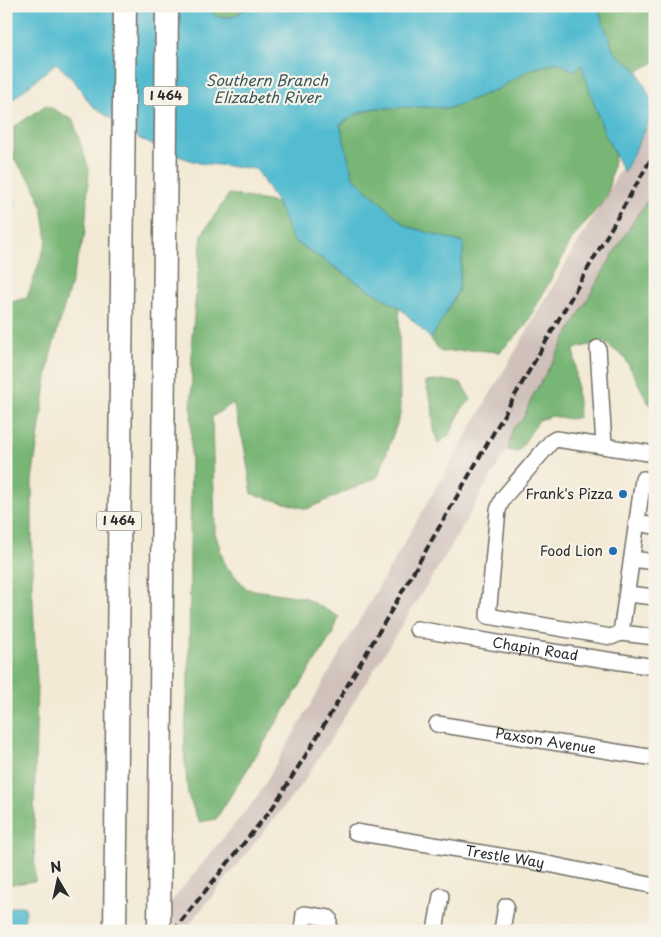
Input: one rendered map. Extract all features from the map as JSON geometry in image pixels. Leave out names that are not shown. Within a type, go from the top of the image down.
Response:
[{"type":"highway","name":"I 464","points":[[115,931],[125,6]]},
{"type":"highway","name":"I 464","points":[[159,931],[167,6]]},
{"type":"street","points":[[598,348],[604,446]]},
{"type":"street","points":[[621,633],[637,523],[649,480],[651,454],[556,439],[551,442],[502,498],[498,510],[488,616],[611,637],[621,633],[655,638]]},
{"type":"street","points":[[637,523],[655,526]]},
{"type":"street","points":[[632,559],[655,562]]},
{"type":"street","points":[[627,594],[655,598]]},
{"type":"street","name":"Chapin Road","points":[[417,629],[655,667]]},
{"type":"street","name":"Paxson Avenue","points":[[437,724],[655,758]]},
{"type":"street","name":"Trestle Way","points":[[355,832],[548,864],[655,886]]},
{"type":"street","points":[[435,931],[441,896]]},
{"type":"street","points":[[502,931],[506,906]]},
{"type":"street","points":[[302,931],[304,914],[329,918],[329,931]]},
{"type":"shaded area","points":[[655,110],[655,194],[447,553],[303,783],[184,931],[147,931],[257,797]]},
{"type":"green space","points":[[209,6],[249,6],[237,14],[226,17],[215,16]]},
{"type":"green space","points":[[603,6],[655,6],[655,62],[638,71],[614,52],[600,14]]},
{"type":"green space","points":[[581,61],[604,132],[615,155],[607,197],[574,236],[525,327],[500,352],[476,350],[441,352],[431,339],[458,291],[464,243],[406,226],[353,177],[340,125],[353,116],[375,108],[450,108],[500,88],[528,70],[557,62]]},
{"type":"green space","points":[[46,105],[73,120],[89,170],[85,233],[50,357],[32,480],[32,584],[37,682],[34,823],[35,881],[6,885],[6,303],[27,298],[47,240],[42,206],[33,184],[14,159],[14,127]]},
{"type":"green space","points":[[655,189],[655,409],[649,404],[625,358],[603,341],[574,349],[579,417],[570,419],[552,416],[539,420],[518,452],[508,450],[513,428],[523,419],[532,397],[607,266]]},
{"type":"green space","points":[[229,194],[277,203],[293,240],[399,307],[400,415],[378,477],[307,509],[252,494],[244,445],[233,403],[212,417],[215,533],[225,565],[247,589],[303,597],[339,617],[333,633],[216,819],[199,822],[188,795],[184,750],[189,663],[192,336],[202,234]]},
{"type":"green space","points":[[443,380],[461,383],[471,400],[461,410],[450,434],[438,444],[434,430],[432,404],[425,382]]},
{"type":"water","name":"Southern Branch Elizabeth River","points":[[6,6],[209,6],[215,16],[230,17],[249,6],[370,6],[376,14],[407,9],[411,6],[603,6],[600,14],[614,52],[638,71],[655,109],[624,173],[604,132],[581,65],[574,71],[557,62],[528,70],[500,88],[450,108],[375,108],[360,112],[340,124],[353,177],[406,226],[464,243],[458,291],[431,339],[399,307],[293,240],[277,203],[256,169],[199,163],[166,152],[140,139],[91,105],[76,83],[56,63],[6,105]]},
{"type":"water","points":[[6,188],[15,201],[10,230],[9,256],[6,263]]},
{"type":"water","points":[[16,906],[24,906],[26,911],[22,931],[6,931],[6,910]]},
{"type":"railway","points":[[173,931],[273,807],[314,742],[655,152]]},
{"type":"place","name":"Frank's Pizza","points":[[623,494]]},
{"type":"place","name":"Food Lion","points":[[613,551]]}]
